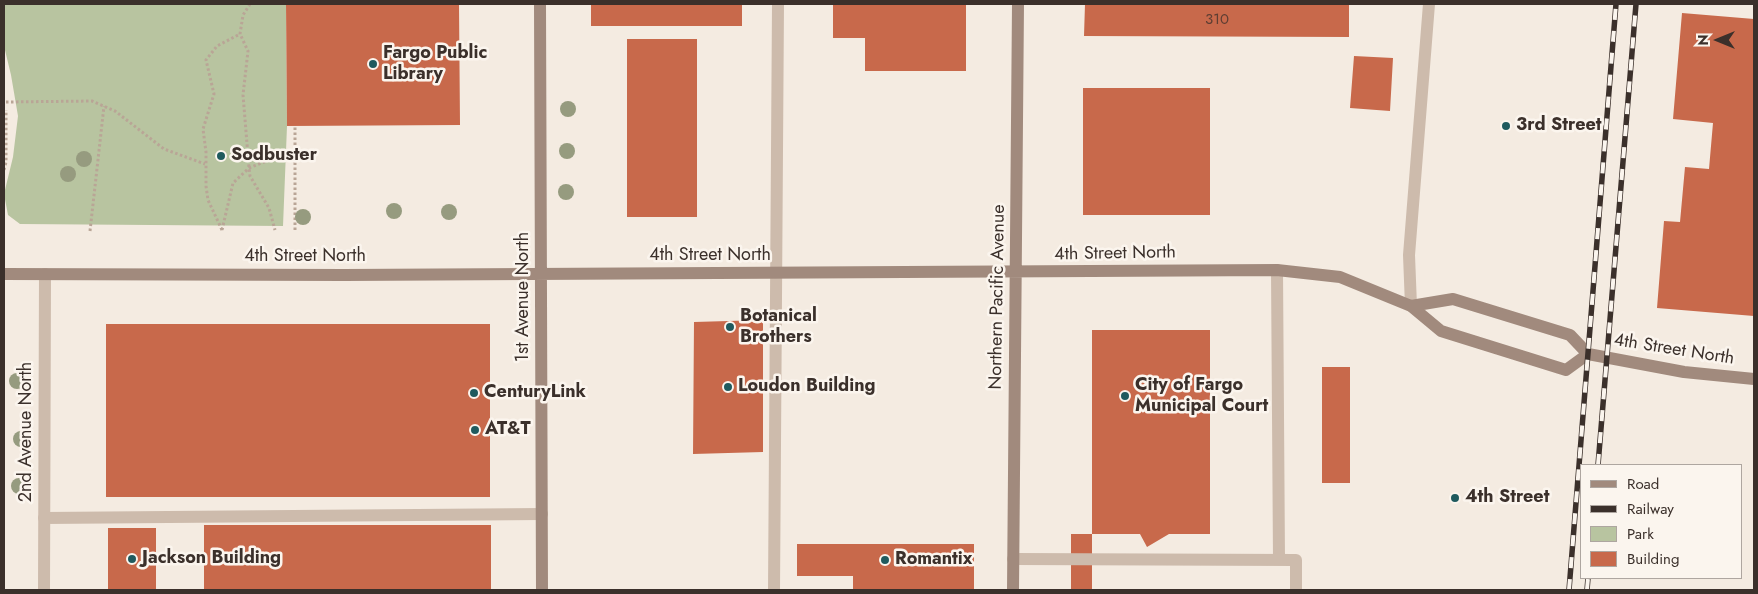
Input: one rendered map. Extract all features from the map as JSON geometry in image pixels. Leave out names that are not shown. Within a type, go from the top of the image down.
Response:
[{"type":"street","name":"1st Avenue North","points":[[540,4],[542,590]]},
{"type":"street","points":[[774,590],[778,4]]},
{"type":"street","name":"Northern Pacific Avenue","points":[[1013,590],[1018,4]]},
{"type":"street","points":[[1411,306],[1409,255],[1429,4]]},
{"type":"street","name":"4th Street North","points":[[4,274],[344,275],[1277,270],[1340,277],[1411,306],[1441,331],[1566,370],[1588,354]]},
{"type":"street","points":[[1277,270],[1279,560]]},
{"type":"street","name":"2nd Avenue North","points":[[44,590],[45,274]]},
{"type":"street","name":"4th Street North","points":[[1411,306],[1453,299],[1570,335],[1588,354],[1684,372],[1754,379]]},
{"type":"street","points":[[44,518],[542,514]]},
{"type":"street","points":[[1013,559],[1296,560],[1296,590]]},
{"type":"path","points":[[250,4],[243,16],[240,34],[248,51],[243,95],[249,168],[250,176],[269,208],[276,230]]},
{"type":"path","points":[[240,34],[217,46],[206,60],[214,94],[203,129],[206,152],[206,186],[208,200],[222,230],[233,183],[249,168],[269,160],[295,159]]},
{"type":"path","points":[[6,102],[92,101],[116,111],[164,149],[205,164]]},
{"type":"path","points":[[90,231],[104,106]]},
{"type":"path","points":[[4,170],[6,162],[6,110]]},
{"type":"path","points":[[294,230],[296,126]]},
{"type":"green space","points":[[4,4],[286,4],[287,126],[283,226],[20,224],[8,215],[4,194],[13,157],[18,116],[4,46]]},
{"type":"building","name":"Fargo Public Library","points":[[286,4],[459,4],[460,125],[287,126]]},
{"type":"building","points":[[591,4],[742,4],[742,26],[591,26]]},
{"type":"building","points":[[833,4],[966,4],[966,71],[865,71],[865,38],[833,38]]},
{"type":"building","points":[[1085,4],[1349,4],[1349,37],[1084,36]]},
{"type":"building","points":[[1682,13],[1754,19],[1754,316],[1657,308],[1664,221],[1680,222],[1685,167],[1709,169],[1713,123],[1673,119]]},
{"type":"building","points":[[627,39],[697,39],[697,217],[627,217]]},
{"type":"building","points":[[1354,56],[1393,58],[1390,111],[1350,108]]},
{"type":"building","points":[[1083,88],[1210,88],[1210,215],[1083,215]]},
{"type":"building","name":"Loudon Building","points":[[763,320],[763,452],[693,454],[694,322]]},
{"type":"building","points":[[106,324],[490,324],[490,497],[106,497]]},
{"type":"building","points":[[1092,330],[1210,330],[1210,534],[1169,534],[1147,547],[1140,534],[1092,534]]},
{"type":"building","points":[[1322,367],[1350,367],[1350,483],[1322,483]]},
{"type":"building","points":[[204,525],[491,525],[491,590],[204,590]]},
{"type":"building","name":"Jackson Building","points":[[108,528],[156,528],[156,590],[108,590]]},
{"type":"building","points":[[1071,534],[1092,534],[1092,590],[1071,590]]},
{"type":"building","name":"Romantix","points":[[797,544],[974,544],[974,590],[853,590],[853,576],[797,576]]},
{"type":"railway","points":[[1569,590],[1616,4]]},
{"type":"railway","points":[[1598,464],[1636,4]]},
{"type":"railway","points":[[1587,590],[1588,579]]},
{"type":"place","name":"Fargo Public Library","points":[[373,64]]},
{"type":"place","name":"3rd Street","points":[[1506,126]]},
{"type":"place","name":"Sodbuster","points":[[221,156]]},
{"type":"place","name":"Botanical Brothers","points":[[730,327]]},
{"type":"place","name":"Loudon Building","points":[[728,387]]},
{"type":"place","name":"CenturyLink","points":[[474,393]]},
{"type":"place","name":"City of Fargo Municipal Court","points":[[1125,396]]},
{"type":"place","name":"AT&T","points":[[475,430]]},
{"type":"place","name":"4th Street","points":[[1455,498]]},
{"type":"place","name":"Jackson Building","points":[[132,559]]},
{"type":"place","name":"Romantix","points":[[885,560]]}]
